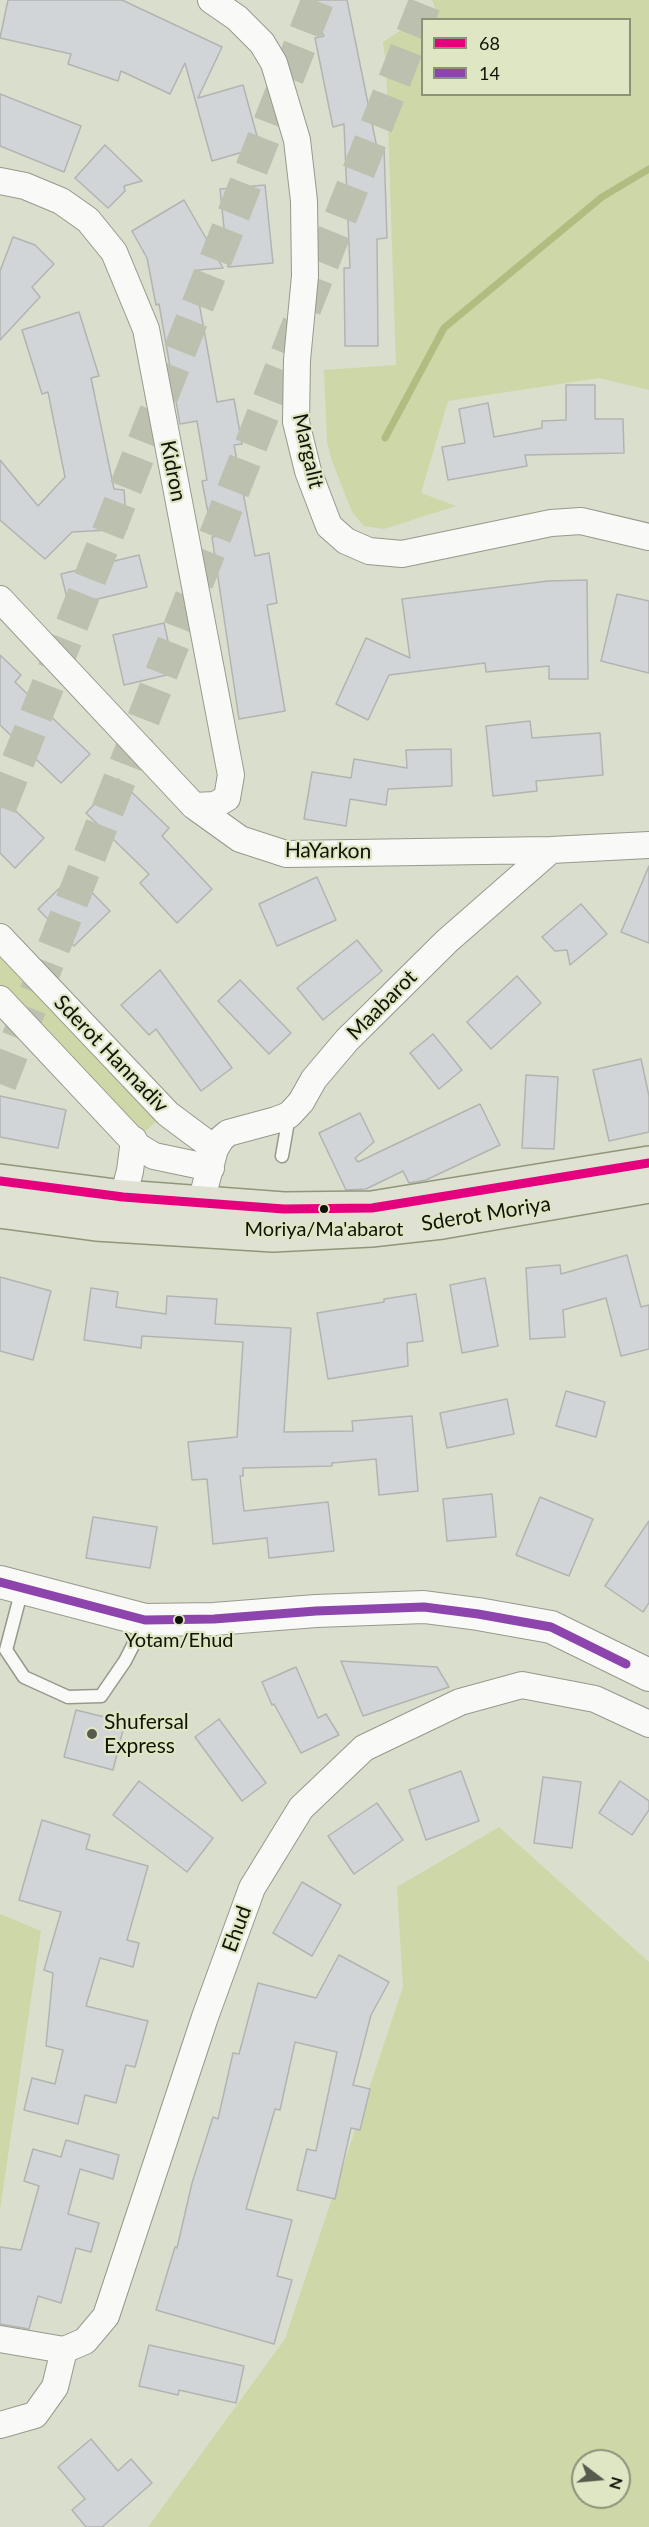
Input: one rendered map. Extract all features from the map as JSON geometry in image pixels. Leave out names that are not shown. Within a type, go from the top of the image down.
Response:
[{"type":"main road","name":"Sderot Moriya","points":[[0,1181],[123,1197],[284,1209],[372,1208],[649,1163]]},
{"type":"main road","name":"Sderot Moriya","points":[[0,1211],[96,1224],[273,1235],[371,1230],[442,1222],[649,1186]]},
{"type":"street","name":"Margalit","points":[[211,0],[237,18],[262,43],[274,63],[297,140],[304,201],[305,276],[297,360],[296,422],[308,471],[329,526],[346,541],[369,551],[402,554],[551,523],[571,521],[581,521],[649,537]]},
{"type":"street","name":"Kidron","points":[[0,180],[25,186],[61,201],[88,220],[114,252],[146,329],[231,775],[227,798],[214,805],[194,806]]},
{"type":"street","name":"HaYarkon","points":[[0,599],[194,806],[240,840],[286,854],[551,850],[649,845]]},
{"type":"street","name":"Maabarot","points":[[289,1115],[302,1102],[314,1079],[347,1040],[447,941],[551,850]]},
{"type":"street","name":"Sderot Hannadiv","points":[[0,937],[168,1114],[195,1136],[207,1141],[213,1159],[154,1156],[139,1148],[134,1140],[0,999]]},
{"type":"street","points":[[161,1227],[189,1218],[201,1202],[221,1139],[228,1133],[289,1115]]},
{"type":"street","name":"Sderot Hannadiv","points":[[123,1197],[130,1171],[134,1140]]},
{"type":"street","points":[[11,1586],[145,1620],[214,1619],[316,1611],[424,1607],[551,1627],[649,1675]]},
{"type":"street","name":"Ehud","points":[[64,2350],[85,2341],[106,2316],[204,2017],[252,1888],[301,1808],[364,1748],[460,1702],[522,1685],[595,1699],[649,1724]]},
{"type":"street","points":[[0,2339],[64,2350],[55,2387],[35,2415],[0,2425]]},
{"type":"lane","points":[[282,1156],[289,1115]]},
{"type":"lane","points":[[11,1586],[6,1650],[24,1677],[68,1697],[101,1696],[125,1661],[145,1620]]},
{"type":"green space","points":[[432,0],[649,0],[649,390],[599,378],[448,401],[421,493],[456,506],[384,529],[364,526],[352,512],[332,461],[327,442],[324,370],[396,365],[386,64],[383,42],[435,8]]},
{"type":"green space","points":[[0,950],[159,1119],[139,1137],[0,988]]},
{"type":"green space","points":[[499,1827],[649,1962],[649,2527],[148,2527],[285,2339],[403,1987],[397,1887]]},
{"type":"green space","points":[[0,1914],[41,1931],[0,2210]]},
{"type":"building","points":[[8,0],[122,0],[222,47],[198,98],[243,85],[260,147],[212,161],[185,63],[170,94],[121,71],[118,81],[68,64],[71,54],[0,38]]},
{"type":"building","points":[[304,0],[347,0],[377,148],[384,148],[387,238],[377,239],[378,346],[345,346],[344,268],[350,268],[344,124],[333,127],[315,38],[324,36]]},
{"type":"building","points":[[0,94],[81,126],[64,172],[0,146]]},
{"type":"building","points":[[105,145],[142,181],[124,186],[125,191],[108,208],[75,178]]},
{"type":"building","points":[[265,185],[273,263],[228,267],[220,189]]},
{"type":"building","points":[[184,200],[223,268],[198,270],[203,296],[198,297],[217,402],[234,399],[242,444],[234,445],[255,556],[269,553],[277,603],[267,605],[285,711],[239,719],[212,537],[218,536],[216,523],[210,523],[202,481],[207,480],[197,421],[180,424],[159,304],[156,305],[147,258],[132,231]]},
{"type":"building","points":[[13,237],[35,245],[54,264],[32,287],[40,297],[0,340],[0,271]]},
{"type":"building","points":[[79,312],[99,376],[91,378],[114,489],[124,490],[127,529],[72,532],[45,559],[0,520],[0,460],[38,506],[65,477],[48,392],[42,394],[22,330]]},
{"type":"building","points":[[566,385],[595,385],[595,419],[623,419],[624,453],[525,455],[527,466],[448,480],[442,447],[465,443],[459,409],[488,403],[494,437],[542,428],[542,421],[566,420]]},
{"type":"building","points":[[139,555],[147,587],[69,606],[61,574]]},
{"type":"building","points":[[587,580],[588,679],[549,679],[549,666],[486,672],[485,663],[389,675],[368,720],[336,704],[366,638],[410,658],[402,599],[548,581]]},
{"type":"building","points":[[617,594],[649,601],[649,673],[601,661]]},
{"type":"building","points":[[164,623],[175,673],[124,685],[113,635]]},
{"type":"building","points":[[0,655],[21,675],[15,682],[90,754],[61,783],[0,725]]},
{"type":"building","points":[[530,721],[532,738],[600,733],[603,775],[536,781],[537,791],[493,796],[486,726]]},
{"type":"building","points":[[451,749],[452,786],[388,789],[386,805],[350,799],[346,826],[304,819],[312,772],[351,778],[354,759],[407,768],[406,750]]},
{"type":"building","points":[[118,779],[169,828],[162,836],[212,889],[177,923],[140,883],[149,874],[86,813]]},
{"type":"building","points":[[0,796],[44,838],[15,868],[0,853]]},
{"type":"building","points":[[649,866],[649,943],[621,932]]},
{"type":"building","points":[[74,874],[110,911],[74,946],[38,909]]},
{"type":"building","points":[[317,877],[336,920],[277,946],[259,904]]},
{"type":"building","points":[[581,904],[607,934],[570,965],[567,950],[555,951],[542,937]]},
{"type":"building","points":[[357,940],[382,971],[323,1020],[297,988]]},
{"type":"building","points":[[160,970],[232,1068],[201,1091],[156,1029],[149,1035],[121,1005]]},
{"type":"building","points":[[517,976],[541,1003],[491,1049],[467,1022]]},
{"type":"building","points":[[240,980],[291,1033],[269,1054],[218,1001]]},
{"type":"building","points":[[433,1034],[462,1070],[439,1089],[410,1053]]},
{"type":"building","points":[[641,1059],[649,1096],[649,1132],[609,1141],[593,1070]]},
{"type":"building","points":[[526,1075],[558,1077],[554,1149],[522,1148]]},
{"type":"building","points":[[0,1096],[66,1110],[58,1148],[0,1137]]},
{"type":"building","points":[[480,1104],[500,1145],[426,1180],[409,1183],[403,1171],[366,1189],[346,1190],[319,1133],[360,1113],[374,1142],[355,1158],[358,1162]]},
{"type":"building","points":[[627,1255],[641,1307],[649,1305],[649,1349],[621,1356],[606,1298],[563,1310],[565,1337],[530,1339],[526,1268],[560,1265],[561,1274]]},
{"type":"building","points":[[0,1277],[51,1291],[33,1360],[0,1351]]},
{"type":"building","points":[[485,1278],[498,1346],[462,1353],[450,1285]]},
{"type":"building","points":[[91,1288],[118,1292],[116,1307],[166,1314],[167,1296],[217,1299],[215,1324],[291,1328],[284,1432],[353,1431],[352,1421],[412,1416],[418,1491],[379,1495],[376,1459],[332,1463],[332,1466],[243,1468],[243,1476],[240,1476],[244,1511],[328,1502],[334,1551],[269,1558],[267,1538],[213,1544],[207,1479],[192,1480],[188,1442],[237,1437],[243,1342],[142,1336],[141,1348],[84,1340]]},
{"type":"building","points":[[416,1294],[423,1341],[407,1343],[408,1366],[328,1379],[317,1313],[384,1302],[384,1299]]},
{"type":"building","points":[[566,1391],[605,1402],[596,1437],[556,1426]]},
{"type":"building","points":[[507,1399],[514,1434],[447,1448],[440,1413]]},
{"type":"building","points":[[492,1494],[496,1537],[447,1541],[443,1499]]},
{"type":"building","points":[[540,1497],[593,1519],[569,1576],[516,1555]]},
{"type":"building","points":[[93,1517],[157,1527],[150,1568],[86,1558]]},
{"type":"building","points":[[649,1521],[649,1603],[643,1612],[605,1586]]},
{"type":"building","points":[[341,1661],[437,1667],[449,1687],[363,1716]]},
{"type":"building","points":[[296,1667],[318,1718],[326,1714],[339,1735],[301,1753],[274,1704],[272,1705],[262,1682]]},
{"type":"building","points":[[76,1710],[125,1722],[113,1770],[64,1757]]},
{"type":"building","points":[[219,1719],[266,1783],[242,1801],[195,1737]]},
{"type":"building","points":[[461,1771],[479,1821],[426,1840],[409,1790]]},
{"type":"building","points":[[543,1777],[581,1782],[572,1848],[534,1843]]},
{"type":"building","points":[[139,1781],[213,1838],[187,1872],[113,1815]]},
{"type":"building","points":[[620,1781],[649,1801],[649,1810],[632,1835],[599,1813]]},
{"type":"building","points":[[377,1803],[403,1840],[354,1874],[328,1836]]},
{"type":"building","points":[[42,1820],[90,1835],[86,1849],[148,1866],[127,1940],[139,1943],[133,1967],[100,1958],[86,2006],[148,2021],[135,2067],[126,2065],[116,2103],[85,2095],[78,2124],[24,2110],[32,2078],[55,2084],[63,2050],[46,2046],[53,1973],[44,1970],[61,1912],[19,1900]]},
{"type":"building","points":[[302,1882],[341,1905],[312,1956],[273,1933]]},
{"type":"building","points":[[339,1955],[389,1982],[371,2015],[353,2085],[370,2089],[360,2130],[351,2128],[335,2199],[297,2190],[307,2149],[316,2151],[337,2052],[295,2042],[280,2110],[275,2109],[246,2209],[292,2220],[277,2276],[292,2280],[274,2344],[156,2310],[175,2247],[177,2248],[192,2183],[213,2117],[218,2119],[233,2053],[239,2054],[258,1983],[316,1998]]},
{"type":"building","points":[[66,2140],[119,2155],[113,2179],[80,2169],[68,2214],[99,2223],[91,2252],[76,2248],[61,2303],[38,2296],[29,2329],[0,2324],[0,2247],[21,2250],[39,2186],[24,2181],[33,2149],[61,2157]]},
{"type":"building","points":[[149,2345],[244,2366],[236,2403],[179,2390],[178,2395],[139,2386]]},
{"type":"building","points":[[91,2439],[118,2471],[131,2459],[152,2483],[102,2527],[86,2527],[72,2510],[85,2499],[58,2467]]},
{"type":"waterway","points":[[385,438],[444,328],[602,197],[649,169]]},
{"type":"tunnel","points":[[0,807],[318,0]]},
{"type":"tunnel","points":[[0,1084],[426,0]]},
{"type":"transit line","name":"68","points":[[0,1181],[123,1197],[284,1209],[372,1208],[649,1163]]},
{"type":"transit line","name":"14","points":[[0,1582],[145,1620],[214,1619],[316,1611],[424,1607],[478,1614],[551,1627],[626,1664]]},
{"type":"place","name":"Moriya/Ma'abarot","points":[[324,1209]]},
{"type":"place","name":"Yotam/Ehud","points":[[179,1620]]},
{"type":"place","name":"Shufersal Express","points":[[92,1734]]}]
